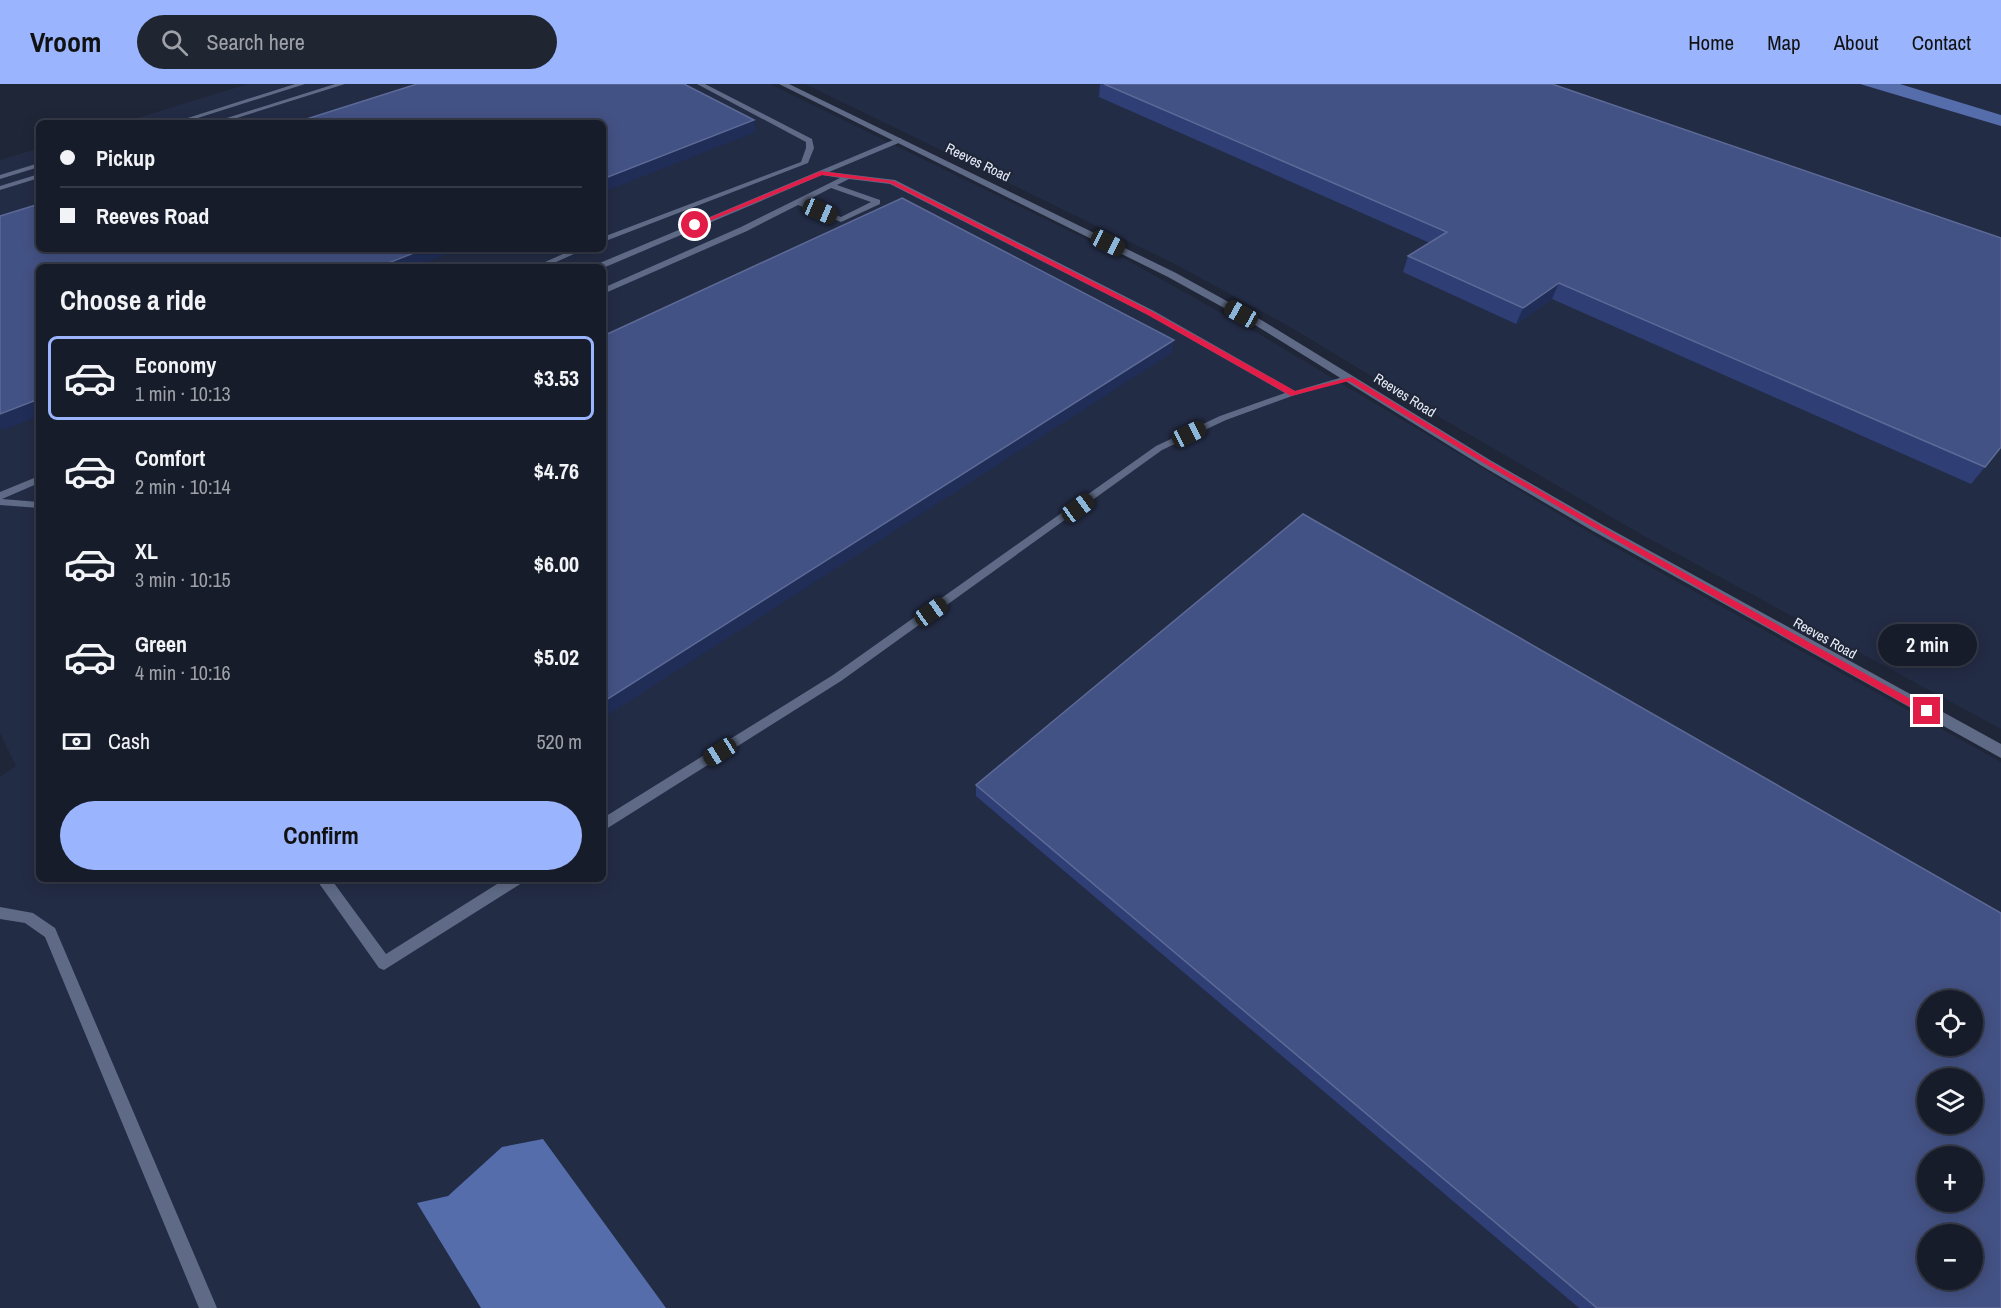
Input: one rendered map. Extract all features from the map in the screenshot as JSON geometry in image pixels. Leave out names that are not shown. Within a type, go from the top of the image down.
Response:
[{"type":"street","name":"Reeves Road","points":[[783,84],[1172,275],[1259,323],[1486,463],[1598,528],[2001,752]]},
{"type":"lane","points":[[185,120],[302,84]]},
{"type":"lane","points":[[224,120],[342,84]]},
{"type":"lane","points":[[606,239],[804,163],[810,148],[809,141],[700,84]]},
{"type":"lane","points":[[605,264],[898,140]]},
{"type":"lane","points":[[804,163],[821,173],[892,182],[1151,313],[1293,393]]},
{"type":"lane","points":[[0,177],[36,166]]},
{"type":"lane","points":[[0,188],[36,177]]},
{"type":"lane","points":[[606,290],[798,202],[847,177]]},
{"type":"lane","points":[[798,202],[841,220],[878,202],[831,185]]},
{"type":"lane","points":[[545,264],[573,252]]},
{"type":"lane","points":[[606,823],[837,678],[1159,448],[1223,418],[1293,393],[1350,378]]},
{"type":"lane","points":[[0,496],[36,480]]},
{"type":"lane","points":[[0,502],[36,505]]},
{"type":"lane","points":[[325,882],[384,963],[512,882]]},
{"type":"lane","points":[[0,913],[28,917],[50,933],[208,1308]]},
{"type":"shaded area","points":[[248,84],[770,84],[1116,254],[1259,334],[1602,540],[2001,762],[2001,1308],[0,1308],[0,777],[16,766],[0,733],[0,160],[36,149],[36,252],[606,252],[606,120],[131,120]]},
{"type":"shaded area","points":[[805,84],[2001,84],[2001,729],[1646,537],[1429,411],[1292,328],[1175,264]]},
{"type":"water","points":[[1860,84],[1900,84],[2001,115],[2001,126]]},
{"type":"water","points":[[543,1139],[666,1308],[481,1308],[417,1203],[448,1196],[502,1147]]},
{"type":"building","points":[[417,84],[684,84],[754,120],[606,178],[606,120],[303,120]]},
{"type":"building","points":[[1104,84],[1552,84],[2001,238],[2001,447],[1985,467],[1559,283],[1523,308],[1408,256],[1447,232]]},
{"type":"building","points":[[902,198],[1174,340],[606,700],[606,335]]},
{"type":"building","points":[[36,205],[36,252],[416,252],[386,264],[36,264],[36,400],[0,414],[0,216]]},
{"type":"building","points":[[1303,514],[2001,913],[2001,1308],[1597,1308],[976,785]]},
{"type":"route","points":[[695,225],[821,173],[892,182],[1151,313],[1294,394],[1350,378],[1486,463],[1598,528],[1927,711]]}]
